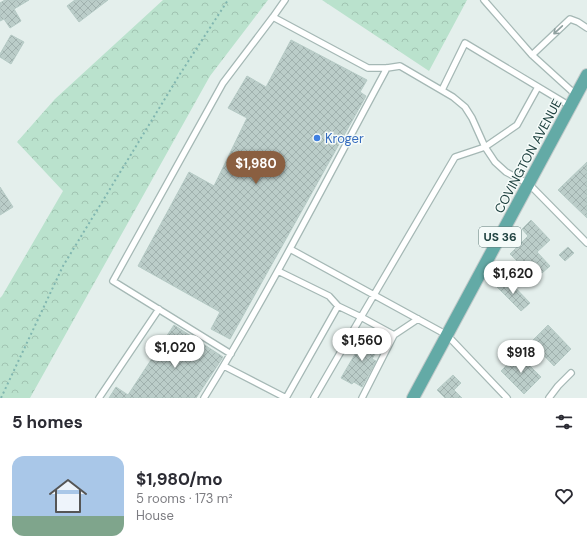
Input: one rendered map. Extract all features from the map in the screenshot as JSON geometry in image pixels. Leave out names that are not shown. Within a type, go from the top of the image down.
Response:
[{"type":"main road","name":"COVINGTON AVENUE","points":[[413,398],[587,75]]},
{"type":"lane","points":[[232,354],[113,281],[223,83],[274,17],[285,0]]},
{"type":"lane","points":[[484,0],[532,55],[576,96]]},
{"type":"lane","points":[[274,17],[368,68],[400,66],[454,97],[465,107],[472,118],[485,148],[495,162],[506,172],[529,184],[587,243]]},
{"type":"lane","points":[[532,55],[570,19],[587,28]]},
{"type":"lane","points":[[442,90],[465,43],[570,106]]},
{"type":"lane","points":[[204,398],[232,354],[387,68]]},
{"type":"lane","points":[[314,398],[455,157],[485,148],[517,125],[538,87]]},
{"type":"lane","points":[[290,249],[447,335],[507,398]]},
{"type":"lane","points":[[278,271],[329,296],[338,306],[394,335]]},
{"type":"lane","points":[[224,366],[286,398],[338,306]]},
{"type":"lane","points":[[99,398],[159,309]]},
{"type":"lane","points":[[362,398],[394,335],[418,319]]},
{"type":"lane","points":[[550,398],[558,386],[571,373]]},
{"type":"path","points":[[1,398],[63,266],[176,80],[228,0]]},
{"type":"green space","points":[[163,0],[268,0],[210,76],[30,398],[0,398],[0,298],[63,191],[17,142],[55,99]]},
{"type":"green space","points":[[322,0],[467,0],[429,71]]},
{"type":"building","points":[[5,0],[29,0],[14,9],[21,21],[10,28],[4,19],[0,21],[0,3]]},
{"type":"building","points":[[75,0],[108,0],[79,22],[67,6]]},
{"type":"building","points":[[11,35],[24,42],[11,64],[0,57],[0,54]]},
{"type":"building","points":[[291,40],[367,80],[360,92],[366,96],[230,339],[211,329],[220,312],[138,266],[189,172],[214,186],[247,118],[228,108],[247,76],[266,87]]},
{"type":"building","points":[[587,162],[587,218],[558,190]]},
{"type":"building","points":[[0,187],[13,207],[0,215]]},
{"type":"building","points":[[531,220],[550,240],[537,252],[550,266],[542,273],[529,260],[522,266],[510,254],[528,236],[522,229]]},
{"type":"building","points":[[568,247],[574,253],[565,261],[559,255]]},
{"type":"building","points":[[506,278],[530,303],[521,311],[497,287]]},
{"type":"building","points":[[174,325],[223,357],[196,398],[109,398],[116,387],[128,395]]},
{"type":"building","points":[[548,325],[571,349],[554,366],[531,342]]},
{"type":"building","points":[[367,334],[382,342],[372,359],[376,361],[362,387],[354,382],[352,384],[341,378]]},
{"type":"building","points":[[518,354],[541,377],[524,394],[501,371]]},
{"type":"building","points":[[453,375],[461,383],[454,390],[462,398],[445,398],[437,390]]},
{"type":"place","name":"Kroger","points":[[317,138]]}]
